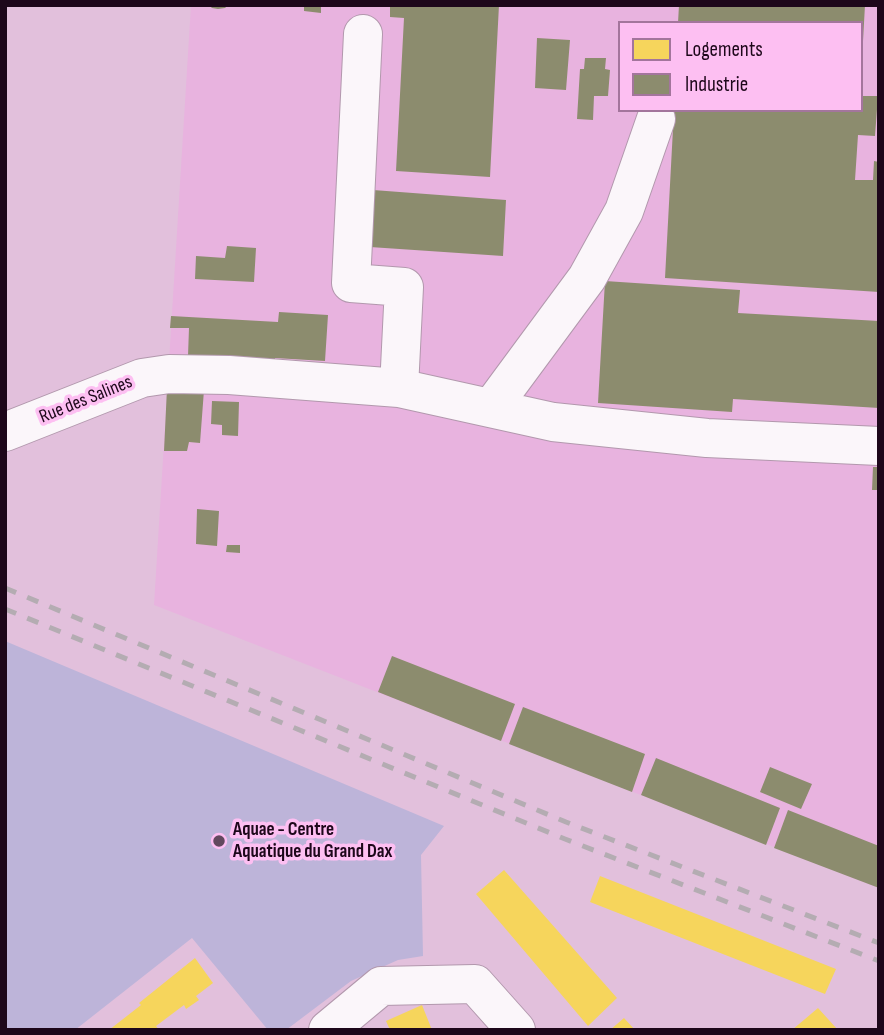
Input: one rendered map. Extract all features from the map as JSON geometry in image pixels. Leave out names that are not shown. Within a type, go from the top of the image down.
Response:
[{"type":"street","points":[[363,33],[351,283],[404,287],[399,388]]},
{"type":"street","points":[[491,408],[587,278],[624,211],[656,119]]},
{"type":"street","name":"Rue des Salines","points":[[5,432],[142,378],[169,374],[229,375],[399,388],[553,422],[694,436],[879,446]]},
{"type":"street","points":[[328,1030],[381,986],[475,984],[516,1030]]},
{"type":"shaded area","points":[[191,5],[879,5],[879,888],[154,605]]},
{"type":"shaded area","name":"Aquae - Centre Aquatique du Grand Dax","points":[[5,641],[444,826],[421,855],[423,956],[398,960],[351,981],[286,1030],[268,1030],[192,938],[75,1030],[5,1030]]},
{"type":"building: Logements","points":[[504,870],[617,998],[588,1026],[476,894]]},
{"type":"building: Logements","points":[[600,876],[836,969],[825,994],[590,902]]},
{"type":"building: Logements","points":[[195,958],[213,983],[196,996],[199,1000],[186,1009],[184,1005],[156,1026],[159,1030],[109,1030],[141,1005],[139,1003]]},
{"type":"building: Logements","points":[[422,1005],[432,1030],[390,1030],[386,1021]]},
{"type":"building: Logements","points":[[818,1008],[838,1030],[792,1030]]},
{"type":"building: Logements","points":[[624,1018],[635,1030],[610,1030]]},
{"type":"building: Industrie","points":[[209,5],[228,5],[218,9]]},
{"type":"building: Industrie","points":[[304,5],[321,5],[321,13],[304,11]]},
{"type":"building: Industrie","points":[[390,5],[499,5],[490,177],[396,171],[404,18],[390,17]]},
{"type":"building: Industrie","points":[[679,5],[865,5],[863,41],[863,21],[678,21]]},
{"type":"building: Industrie","points":[[537,38],[570,40],[566,90],[535,88]]},
{"type":"building: Industrie","points":[[585,58],[606,58],[605,69],[610,70],[608,96],[594,96],[593,120],[577,119],[580,69],[584,69]]},
{"type":"building: Industrie","points":[[863,96],[878,96],[875,136],[858,135],[855,180],[873,180],[874,161],[879,162],[879,292],[665,278],[674,112],[863,112]]},
{"type":"building: Industrie","points":[[373,190],[506,200],[503,256],[370,247]]},
{"type":"building: Industrie","points":[[227,246],[256,248],[254,282],[195,279],[196,256],[225,258]]},
{"type":"building: Industrie","points":[[605,281],[740,290],[738,313],[879,321],[879,408],[733,399],[732,412],[598,403]]},
{"type":"building: Industrie","points":[[279,312],[328,315],[325,361],[275,358],[275,362],[188,356],[189,328],[170,328],[171,316],[278,322]]},
{"type":"building: Industrie","points":[[167,388],[204,390],[200,443],[189,442],[187,451],[164,451]]},
{"type":"building: Industrie","points":[[212,401],[239,402],[238,436],[222,435],[222,425],[211,424]]},
{"type":"building: Industrie","points":[[873,467],[879,467],[879,490],[872,490]]},
{"type":"building: Industrie","points":[[197,509],[219,511],[217,546],[196,544]]},
{"type":"building: Industrie","points":[[227,545],[240,545],[240,553],[226,552]]},
{"type":"building: Industrie","points":[[392,656],[515,704],[501,741],[378,692]]},
{"type":"building: Industrie","points":[[523,707],[645,754],[632,792],[509,744]]},
{"type":"building: Industrie","points":[[656,758],[780,808],[766,845],[641,795]]},
{"type":"building: Industrie","points":[[770,767],[812,784],[801,809],[760,792]]},
{"type":"building: Industrie","points":[[788,810],[879,846],[879,888],[774,848]]},
{"type":"railway","points":[[5,588],[566,822],[879,943]]},
{"type":"railway","points":[[5,609],[565,839],[879,961]]},
{"type":"place","name":"Aquae - Centre Aquatique du Grand Dax","points":[[219,841]]}]
